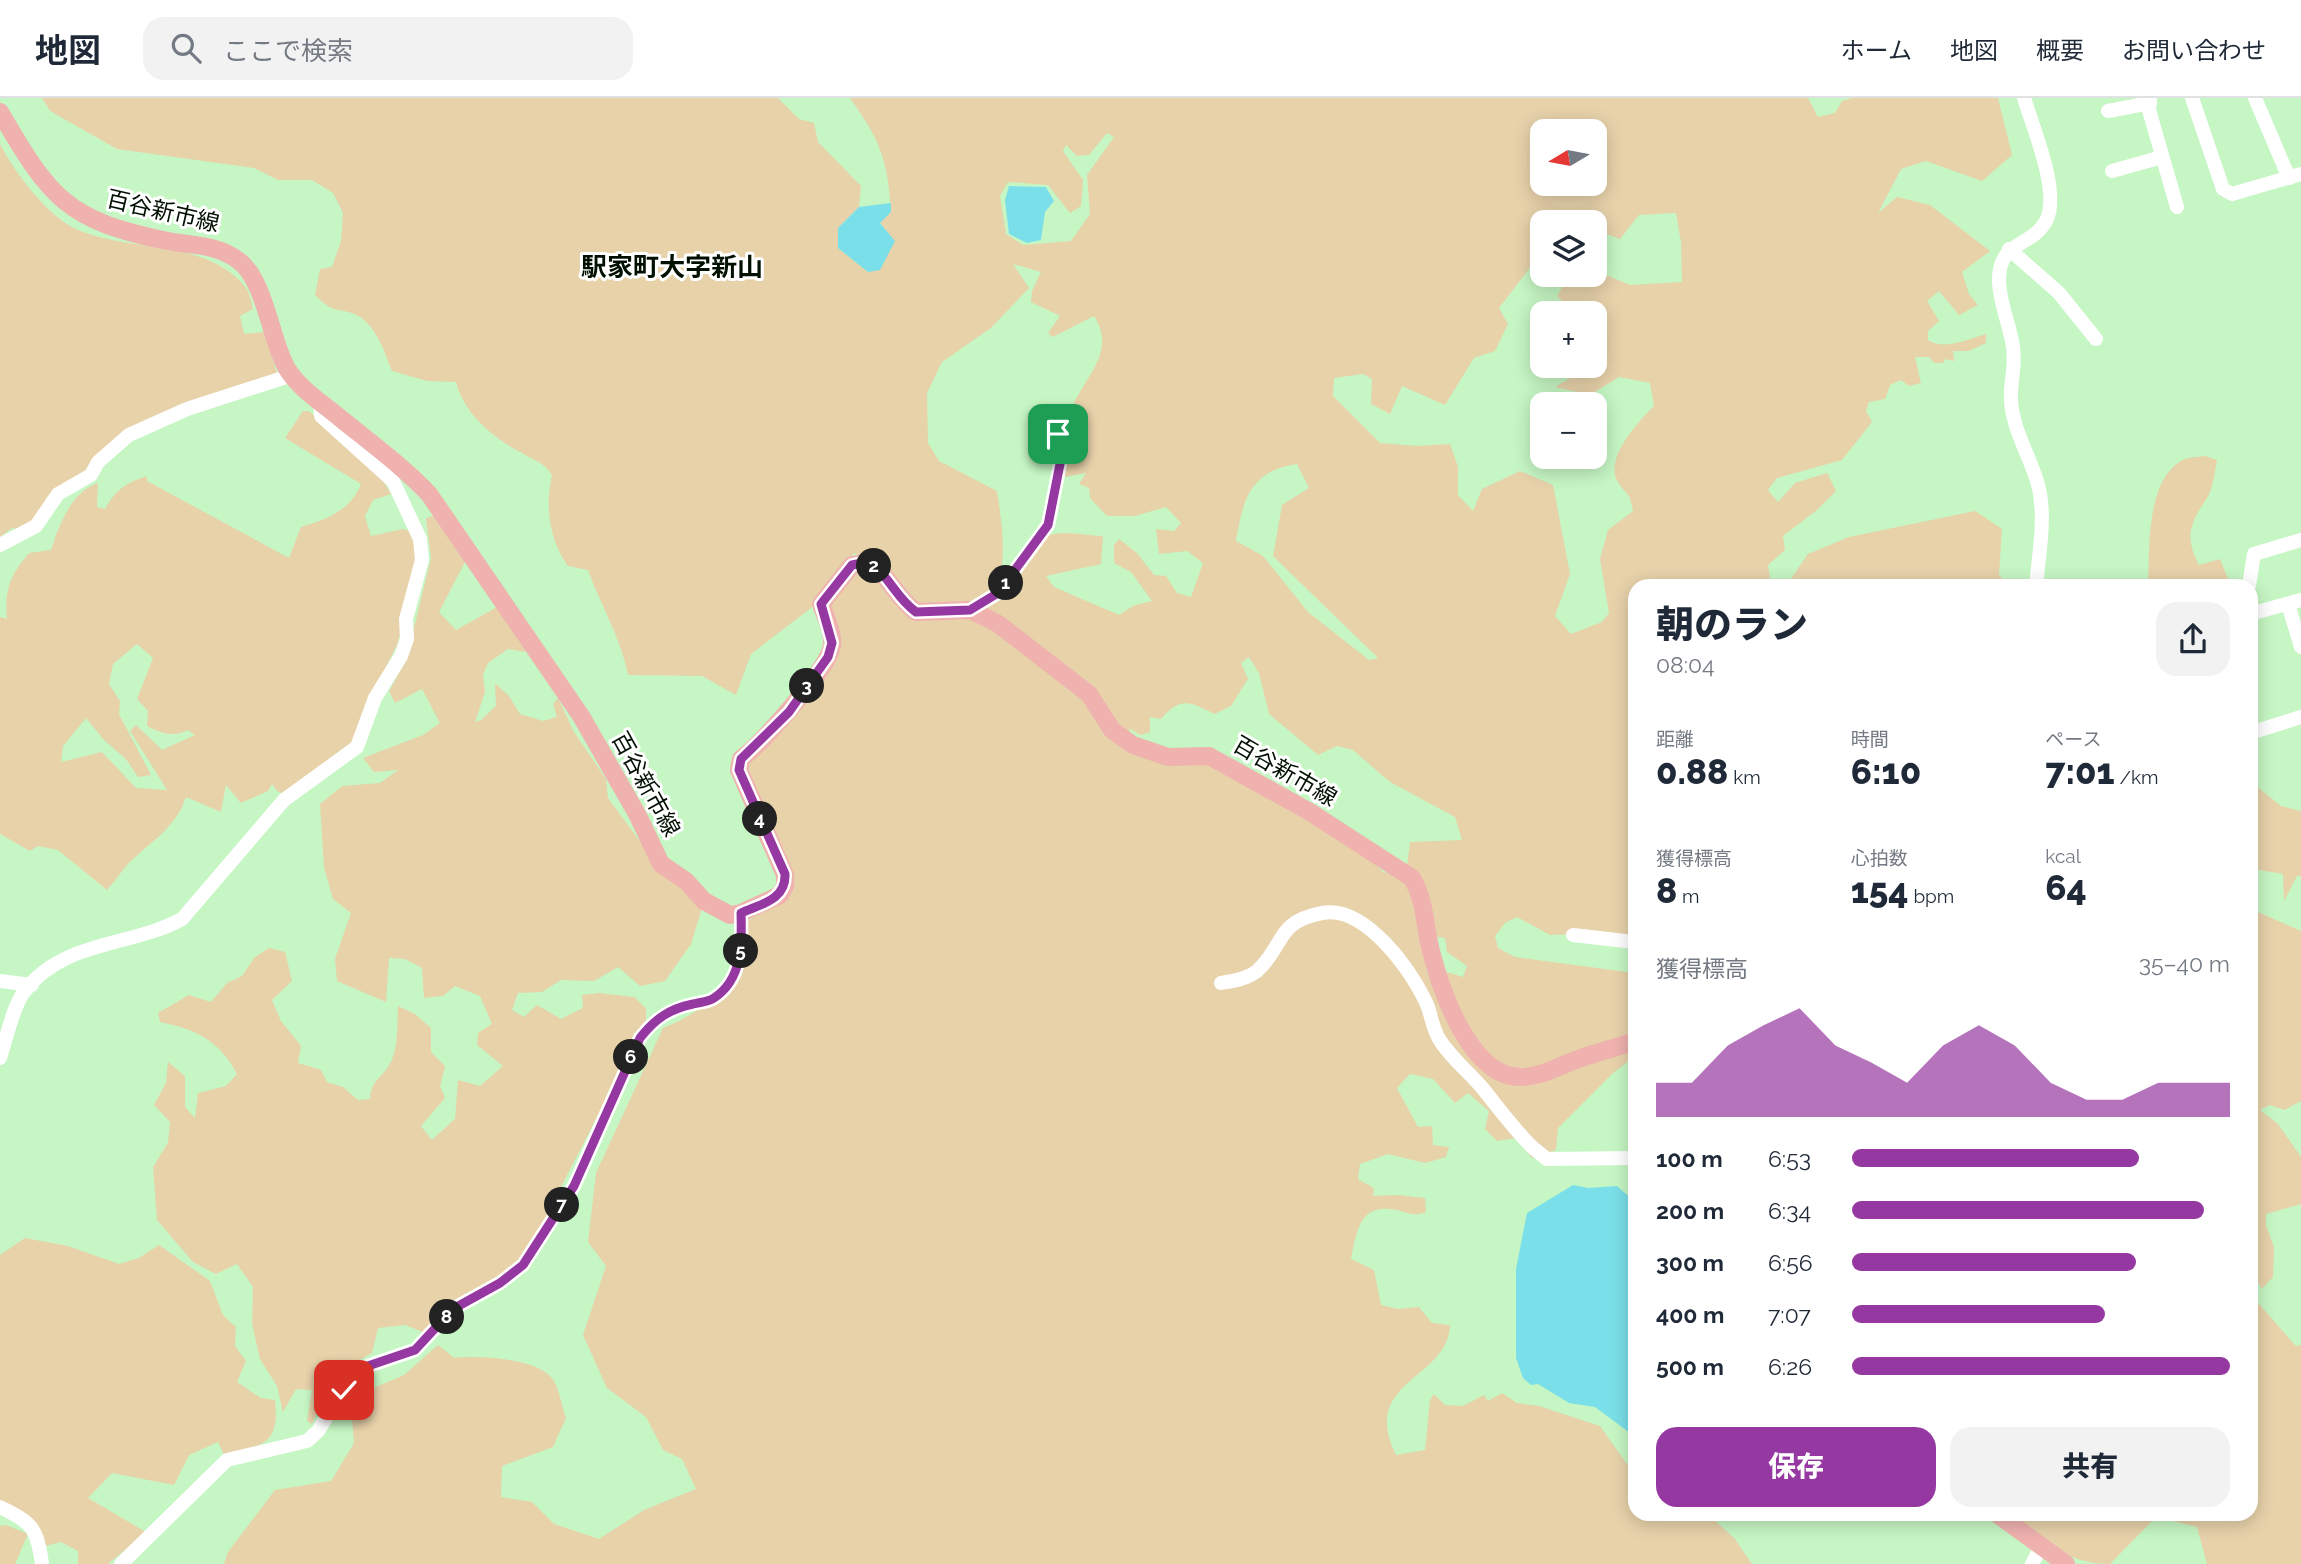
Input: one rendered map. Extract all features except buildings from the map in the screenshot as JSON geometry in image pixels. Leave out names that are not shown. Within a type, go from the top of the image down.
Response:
[{"type":"main road","name":"百谷新市線","points":[[0,111],[28,160],[50,188],[78,214],[121,231],[220,248],[242,263],[254,283],[292,375],[320,402],[407,472],[429,494],[581,716],[637,814],[661,864],[686,881],[704,901],[730,915],[741,913],[780,895],[786,886],[785,874],[739,770],[741,759],[789,712],[828,657],[832,643],[821,604],[852,565],[867,562],[884,572],[890,586],[916,612],[970,610],[997,623],[1063,671],[1089,694],[1112,730],[1133,745],[1168,757],[1209,756],[1310,812],[1412,878],[1422,895],[1430,947],[1448,1005],[1488,1068],[1501,1074],[1531,1076],[1628,1043]]},
{"type":"main road","points":[[2006,1521],[2066,1564]]},
{"type":"street","points":[[2024,98],[2049,181],[2050,202],[2047,220],[2038,230],[2009,249],[2002,260],[1999,280],[2014,349],[2011,400],[2015,422],[2038,483],[2041,505],[2036,579]]},
{"type":"street","points":[[2192,98],[2223,189],[2232,194],[2295,176],[2255,98]]},
{"type":"street","points":[[2108,111],[2150,101],[2162,157],[2177,207]]},
{"type":"street","points":[[2112,172],[2162,157]]},
{"type":"street","points":[[2009,249],[2059,293],[2096,339]]},
{"type":"street","points":[[0,545],[36,526],[58,494],[91,475],[97,462],[129,435],[187,410],[292,375]]},
{"type":"street","points":[[0,1058],[23,993],[71,956],[91,947],[161,930],[182,919],[284,800],[346,757],[363,734],[375,698],[401,656],[407,639],[406,619],[422,560],[420,539],[393,481],[321,416],[320,402]]},
{"type":"street","points":[[970,610],[998,593],[1048,525],[1060,464],[1058,434]]},
{"type":"street","points":[[2250,579],[2254,554],[2301,540]]},
{"type":"street","points":[[2258,612],[2295,602],[2301,647]]},
{"type":"street","points":[[2258,730],[2301,717]]},
{"type":"street","points":[[1222,983],[1238,980],[1257,971],[1286,930],[1302,917],[1326,912],[1363,924],[1382,937],[1408,971],[1427,1006],[1438,1039],[1532,1147],[1547,1159],[1628,1158]]},
{"type":"street","points":[[121,1564],[227,1461],[307,1441],[318,1431],[349,1381],[362,1368],[415,1350],[453,1309],[500,1283],[523,1265],[574,1186],[640,1038],[654,1020],[676,1008],[713,999],[725,988],[738,964],[742,944],[741,913]]},
{"type":"street","points":[[1573,935],[1628,941]]},
{"type":"street","points":[[0,981],[32,985]]},
{"type":"street","points":[[0,1507],[24,1519],[37,1531],[43,1564]]},
{"type":"street","points":[[2032,1564],[2041,1547]]},
{"type":"shaded area","points":[[42,98],[778,98],[799,119],[814,123],[818,142],[861,186],[859,207],[838,228],[838,248],[868,272],[880,269],[894,241],[880,222],[891,212],[890,194],[881,151],[869,126],[850,98],[1808,98],[1818,117],[1835,113],[1842,101],[1852,98],[1998,98],[2012,155],[1982,181],[1926,161],[1901,169],[1878,213],[1897,197],[1930,205],[1990,251],[1962,272],[1969,294],[1978,305],[1959,315],[1939,291],[1927,301],[1939,321],[1928,331],[1928,340],[1949,344],[1986,334],[1986,343],[1969,351],[1953,351],[1954,361],[1945,359],[1943,363],[1934,363],[1929,357],[1915,357],[1921,383],[1909,386],[1901,380],[1890,385],[1885,399],[1869,402],[1866,411],[1872,422],[1842,460],[1777,478],[1768,490],[1778,502],[1795,483],[1827,473],[1836,491],[1817,510],[1783,536],[1785,550],[1768,565],[1770,579],[1628,579],[1628,937],[1603,933],[1550,935],[1517,917],[1505,923],[1495,936],[1498,948],[1515,957],[1627,972],[1628,1062],[1558,1128],[1556,1150],[1532,1158],[1515,1138],[1497,1141],[1485,1129],[1489,1111],[1468,1093],[1455,1103],[1433,1079],[1410,1074],[1397,1088],[1418,1127],[1432,1126],[1433,1145],[1449,1147],[1446,1157],[1425,1163],[1388,1154],[1360,1164],[1358,1179],[1374,1188],[1373,1196],[1425,1198],[1426,1212],[1411,1214],[1379,1209],[1371,1212],[1360,1224],[1351,1259],[1374,1270],[1381,1305],[1398,1309],[1419,1307],[1432,1323],[1450,1325],[1446,1343],[1436,1358],[1396,1395],[1389,1411],[1388,1430],[1396,1455],[1425,1450],[1430,1400],[1434,1394],[1445,1405],[1463,1406],[1484,1395],[1488,1401],[1502,1393],[1517,1403],[1539,1406],[1600,1426],[1628,1466],[1628,1521],[1716,1521],[1735,1539],[1752,1564],[224,1564],[228,1552],[275,1490],[331,1481],[354,1443],[351,1406],[362,1393],[404,1375],[438,1345],[454,1358],[493,1358],[536,1367],[547,1373],[556,1385],[566,1418],[553,1447],[502,1466],[501,1497],[532,1502],[554,1524],[599,1539],[644,1510],[696,1489],[682,1459],[663,1450],[646,1417],[607,1388],[583,1335],[606,1266],[588,1242],[596,1173],[663,1028],[688,1016],[713,999],[743,968],[749,956],[738,922],[749,920],[788,899],[793,876],[743,760],[781,731],[829,663],[837,641],[825,603],[852,569],[870,567],[913,618],[971,618],[991,624],[1064,674],[1084,694],[1103,728],[1123,746],[1171,761],[1207,759],[1276,796],[1277,803],[1303,811],[1369,857],[1383,872],[1405,877],[1416,898],[1427,972],[1439,984],[1443,971],[1463,977],[1467,966],[1447,952],[1445,938],[1431,936],[1428,894],[1407,865],[1410,842],[1462,840],[1455,817],[1390,782],[1353,750],[1337,746],[1318,755],[1269,714],[1259,673],[1249,657],[1241,663],[1248,679],[1231,706],[1215,714],[1192,704],[1181,704],[1168,711],[1161,719],[1150,717],[1150,732],[1141,735],[1130,729],[1124,736],[1071,671],[999,622],[976,612],[995,602],[1007,591],[1030,547],[1043,537],[1054,534],[1103,536],[1101,564],[1046,576],[1054,587],[1119,615],[1133,606],[1152,601],[1131,572],[1114,563],[1114,545],[1119,539],[1137,553],[1154,575],[1166,576],[1177,593],[1191,597],[1203,563],[1187,551],[1159,554],[1156,529],[1174,531],[1181,523],[1166,507],[1135,516],[1107,516],[1090,498],[1089,488],[1079,484],[1086,473],[1065,477],[1055,458],[1070,438],[1069,416],[1100,355],[1101,330],[1094,316],[1053,337],[1048,333],[1060,316],[1031,302],[1032,291],[1041,272],[1013,264],[1029,288],[991,328],[942,362],[927,393],[928,443],[939,461],[997,491],[1003,549],[999,579],[993,591],[984,600],[970,605],[919,607],[879,563],[854,553],[815,605],[751,654],[736,695],[702,676],[628,675],[616,635],[588,570],[568,566],[556,545],[549,511],[552,475],[546,467],[511,447],[481,424],[460,394],[456,382],[427,381],[392,371],[380,341],[366,322],[354,314],[328,306],[315,295],[320,269],[332,267],[341,241],[343,213],[333,193],[312,180],[278,180],[254,168],[117,149],[50,111]],"holes":[[[1107,133],[1114,137],[1087,175],[1090,214],[1071,241],[1023,245],[1006,234],[1000,196],[1008,182],[1048,185],[1070,213],[1081,206],[1083,180],[1063,151],[1066,145],[1077,156],[1089,155]],[[1530,210],[1607,210],[1607,234],[1620,239],[1639,215],[1676,213],[1681,242],[1682,282],[1630,285],[1607,275],[1607,287],[1562,287],[1557,296],[1562,301],[1607,301],[1607,378],[1570,378],[1555,387],[1577,392],[1595,392],[1619,377],[1650,383],[1654,406],[1625,441],[1615,463],[1618,482],[1629,497],[1633,511],[1608,530],[1600,559],[1609,613],[1602,622],[1571,634],[1555,616],[1570,574],[1553,485],[1520,471],[1482,489],[1473,511],[1458,495],[1458,467],[1450,444],[1417,446],[1380,443],[1333,396],[1334,378],[1363,374],[1372,379],[1371,404],[1390,414],[1402,386],[1445,405],[1474,358],[1495,351],[1508,324],[1499,308],[1530,268]],[[1297,464],[1309,488],[1282,505],[1273,556],[1378,658],[1369,660],[1308,612],[1263,556],[1236,541],[1246,500],[1259,480],[1269,473]]]},
{"type":"shaded area","points":[[0,144],[33,193],[67,224],[98,237],[186,253],[226,270],[245,286],[251,299],[253,309],[240,316],[244,334],[265,332],[277,374],[187,404],[46,498],[43,513],[26,530],[12,528],[0,537]]},
{"type":"shaded area","points":[[303,411],[309,411],[382,479],[391,494],[373,500],[365,516],[371,536],[403,529],[414,533],[419,568],[397,645],[371,697],[359,740],[287,794],[278,792],[272,784],[268,791],[241,803],[226,785],[221,812],[186,797],[182,808],[169,826],[128,864],[107,890],[58,850],[38,846],[30,851],[0,834],[0,617],[7,619],[10,584],[22,561],[29,553],[51,550],[67,510],[89,487],[98,483],[97,507],[105,509],[122,488],[147,476],[147,481],[289,558],[301,527],[337,513],[351,501],[361,484],[285,438]],"holes":[[[137,644],[153,658],[137,699],[148,711],[147,726],[167,734],[188,730],[195,735],[162,750],[136,725],[130,731],[167,790],[136,788],[102,752],[61,762],[63,746],[86,718],[104,740],[126,759],[138,777],[151,775],[119,714],[120,701],[109,684],[113,664]]]},
{"type":"shaded area","points":[[2205,456],[2217,460],[2211,490],[2196,515],[2191,530],[2194,555],[2199,565],[2220,559],[2228,579],[2148,579],[2150,536],[2156,499],[2171,470],[2183,460]]},
{"type":"shaded area","points":[[1975,511],[2002,529],[1999,575],[2003,579],[1791,579],[1808,554],[1849,537]]},
{"type":"shaded area","points":[[437,515],[465,562],[439,612],[456,630],[497,607],[526,652],[508,649],[488,663],[483,675],[485,692],[475,722],[496,706],[495,683],[509,696],[520,714],[543,721],[557,717],[553,704],[558,698],[574,732],[606,779],[608,798],[658,866],[702,908],[691,944],[665,981],[640,986],[618,967],[594,981],[561,980],[542,992],[518,993],[512,1010],[524,1017],[537,1005],[561,1019],[583,1008],[582,995],[599,993],[634,997],[646,1008],[646,1022],[529,1249],[509,1273],[423,1332],[405,1325],[378,1328],[372,1353],[350,1367],[334,1382],[312,1424],[307,1421],[312,1390],[296,1389],[283,1412],[277,1386],[260,1359],[252,1324],[253,1287],[237,1264],[216,1274],[193,1262],[157,1220],[153,1167],[168,1143],[170,1122],[154,1105],[166,1083],[168,1062],[185,1076],[185,1107],[195,1118],[198,1093],[226,1086],[237,1074],[223,1053],[206,1038],[185,1028],[160,1022],[158,1013],[189,995],[211,1002],[227,983],[242,976],[255,957],[269,948],[285,952],[292,981],[272,1000],[281,1021],[301,1046],[298,1063],[321,1070],[327,1082],[343,1087],[358,1100],[370,1099],[374,1085],[392,1061],[397,1038],[398,1006],[415,1014],[431,1028],[431,1052],[445,1066],[440,1086],[445,1098],[421,1126],[432,1140],[455,1119],[458,1080],[480,1086],[503,1066],[477,1045],[478,1033],[492,1024],[480,996],[455,986],[443,996],[424,998],[422,968],[405,959],[389,958],[386,1002],[337,981],[335,959],[351,913],[333,899],[324,868],[320,804],[342,786],[380,783],[398,770],[374,772],[363,758],[423,735],[440,723],[422,689],[395,703],[389,691],[406,661],[431,558],[426,518]]},
{"type":"shaded area","points":[[2258,788],[2281,806],[2301,811],[2301,876],[2297,876],[2284,901],[2283,874],[2259,870]]},
{"type":"shaded area","points":[[2258,912],[2301,931],[2301,1101],[2284,1110],[2270,1105],[2260,1110],[2278,1124],[2301,1157],[2301,1204],[2266,1214],[2266,1225],[2274,1247],[2273,1277],[2262,1289],[2258,1282]]},
{"type":"shaded area","points":[[25,1238],[68,1246],[119,1264],[139,1258],[159,1245],[210,1281],[223,1315],[236,1327],[235,1346],[246,1361],[237,1382],[261,1398],[275,1400],[275,1426],[266,1441],[249,1449],[224,1455],[218,1442],[189,1455],[174,1485],[112,1473],[88,1498],[146,1532],[108,1564],[78,1564],[78,1551],[61,1542],[45,1546],[0,1501],[0,1255]]},
{"type":"shaded area","points":[[2258,1303],[2296,1346],[2301,1345],[2301,1564],[2207,1564],[2197,1527],[2172,1521],[2258,1521]]},
{"type":"shaded area","points":[[2015,1521],[2152,1521],[2110,1564],[2080,1560],[2067,1555]]},
{"type":"shaded area","points":[[6,1525],[28,1534],[15,1564],[0,1564],[0,1526]]},
{"type":"water","points":[[1009,186],[1046,187],[1054,201],[1045,212],[1041,240],[1027,243],[1009,234],[1005,200]]},
{"type":"water","points":[[891,203],[891,212],[880,223],[895,241],[880,270],[868,272],[838,248],[838,228],[859,207]]},
{"type":"water","points":[[1573,1185],[1588,1188],[1617,1186],[1628,1196],[1628,1432],[1595,1407],[1569,1403],[1538,1384],[1531,1385],[1523,1378],[1516,1358],[1516,1269],[1527,1213]]},
{"type":"district","name":"駅家町大字新山","points":[[672,267]]},
{"type":"route","points":[[344,1390],[362,1368],[415,1350],[453,1309],[500,1283],[523,1265],[574,1186],[640,1038],[654,1020],[676,1008],[713,999],[725,988],[738,964],[742,944],[741,913],[780,895],[786,886],[785,874],[739,770],[741,759],[789,712],[828,657],[832,643],[821,604],[852,565],[867,562],[884,572],[890,586],[916,612],[970,610],[998,593],[1048,525],[1060,464],[1058,434]]}]
